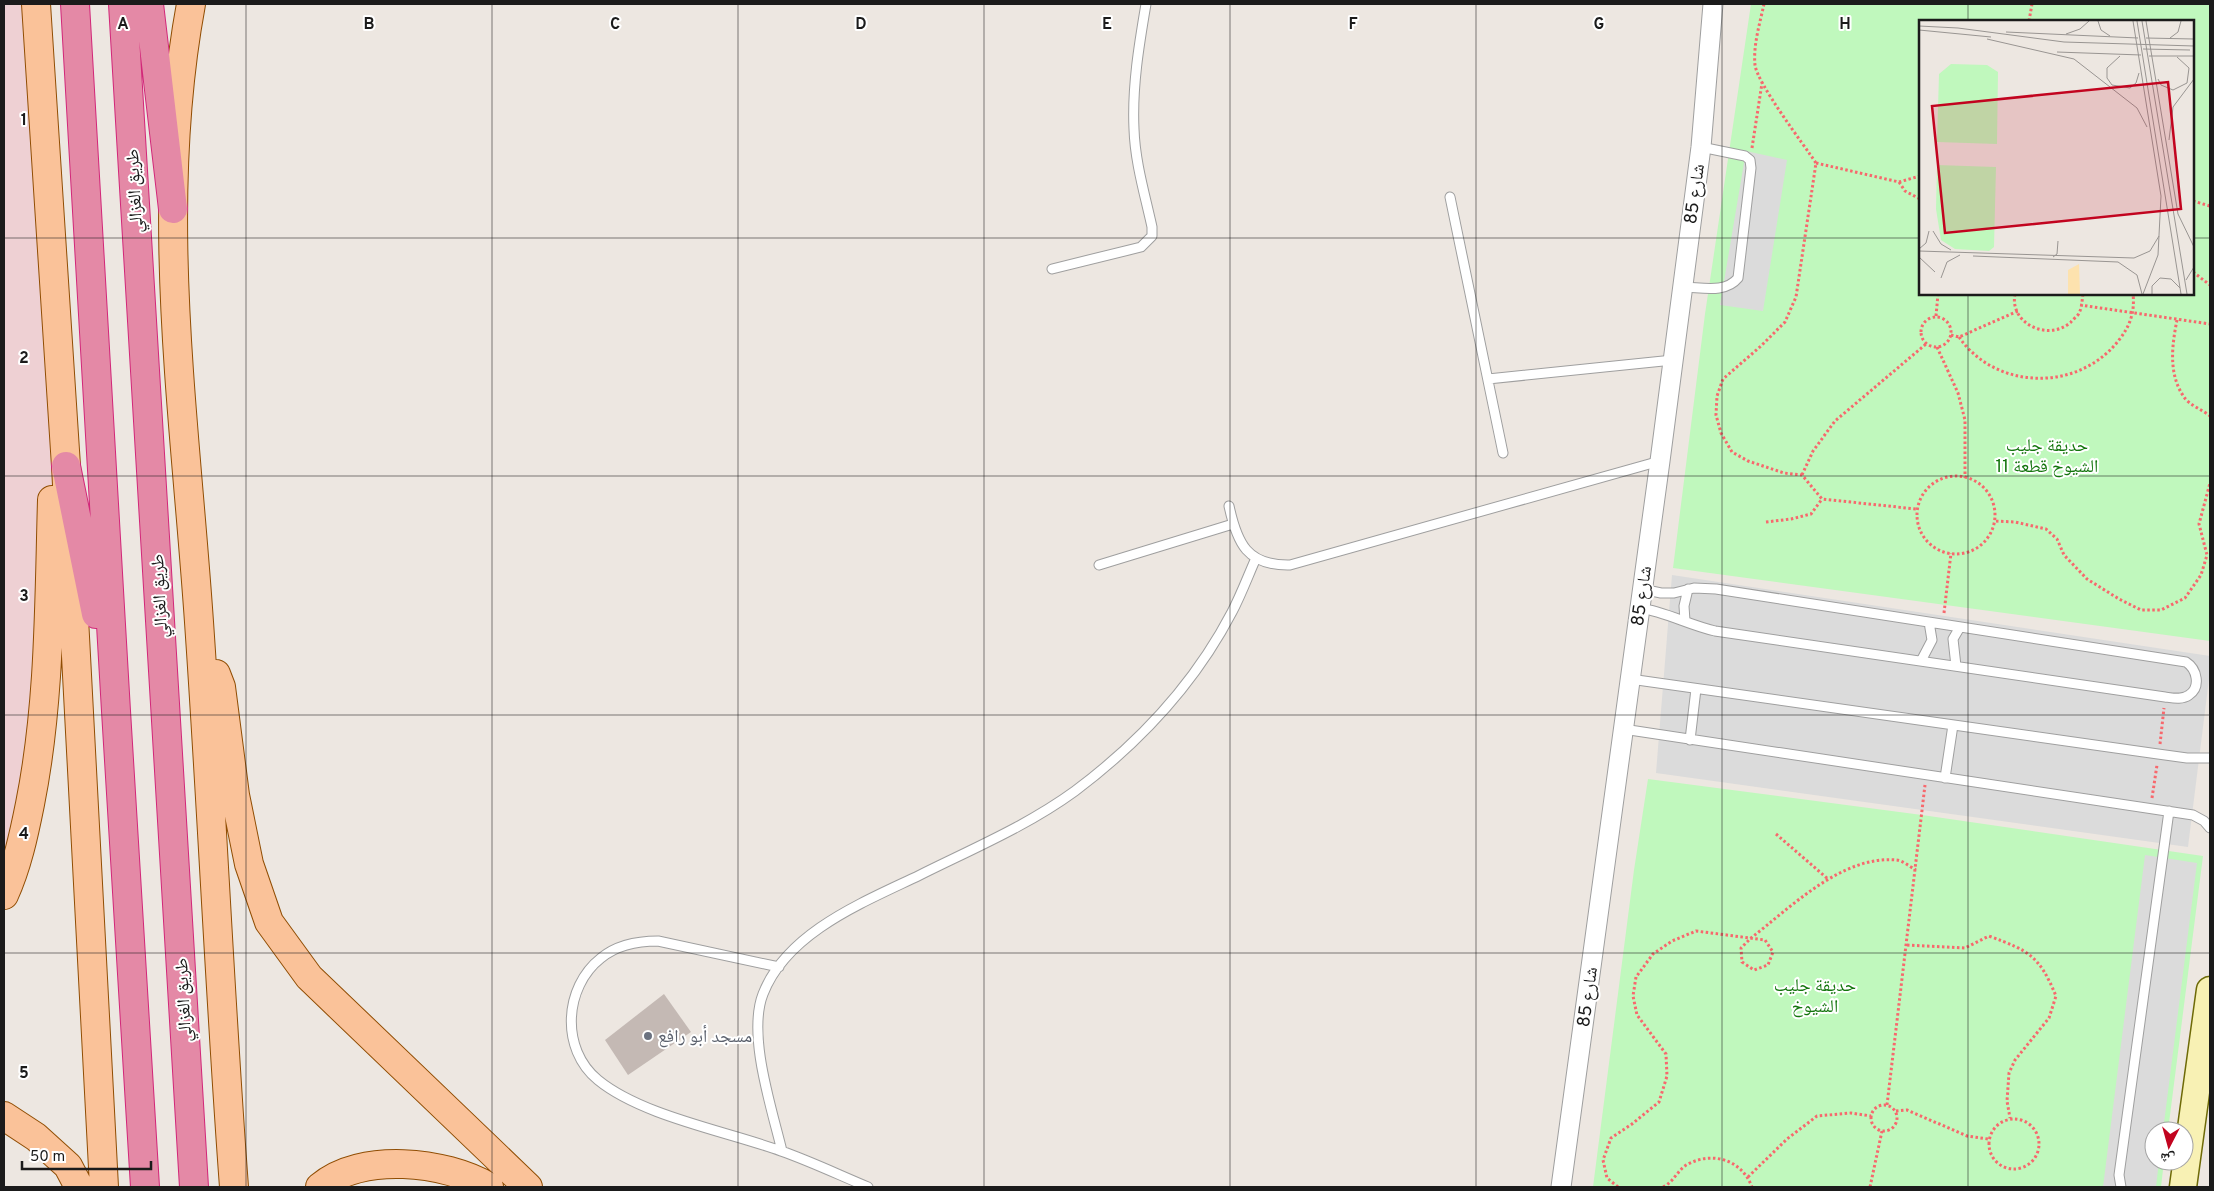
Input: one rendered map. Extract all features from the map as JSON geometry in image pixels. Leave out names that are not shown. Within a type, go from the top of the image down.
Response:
[{"type":"highway","points":[[75,4],[145,1187]]},
{"type":"highway","name":"طريق الغزالي","points":[[123,4],[194,1187]]},
{"type":"highway","points":[[150,4],[173,209]]},
{"type":"highway","points":[[66,466],[116,711]]},
{"type":"main road","points":[[36,4],[66,466],[104,1187]]},
{"type":"main road","points":[[191,4],[183,46],[175,133],[173,209],[177,351],[199,622],[234,1187]]},
{"type":"main road","points":[[4,895],[24,835],[38,763],[46,687],[57,316]]},
{"type":"main road","points":[[199,622],[221,687],[235,795],[249,864],[269,922],[309,977],[528,1187]]},
{"type":"main road","points":[[4,1116],[36,1137],[68,1166],[79,1187]]},
{"type":"main road","points":[[320,1187],[326,1182],[360,1167],[404,1164],[455,1172],[489,1187]]},
{"type":"street","name":"شارع 85","points":[[1561,1187],[1701,146],[1713,4]]},
{"type":"street","points":[[2183,1187],[2210,990]]},
{"type":"lane","points":[[1052,269],[1141,247],[1152,236],[1152,227],[1134,130],[1134,94],[1146,4]]},
{"type":"lane","points":[[1682,287],[1726,288],[1738,278],[1752,168],[1750,160],[1745,156],[1701,146]]},
{"type":"lane","points":[[1450,197],[1503,452]]},
{"type":"lane","points":[[1488,379],[1673,360]]},
{"type":"lane","points":[[1229,506],[1238,539],[1245,550],[1256,558],[1272,564],[1290,564],[1660,461]]},
{"type":"lane","points":[[1099,564],[1233,524]]},
{"type":"lane","points":[[782,1151],[761,1059],[757,1026],[762,995],[779,967],[804,939],[835,917],[1023,824],[1074,791],[1121,753],[1164,710],[1201,663],[1232,612],[1256,558]]},
{"type":"lane","points":[[1640,608],[1660,611],[1714,632],[2180,698],[2189,695],[2195,688],[2196,673],[2192,666],[2186,662],[1716,589],[1688,589],[1674,593],[1661,593],[1642,589]]},
{"type":"lane","points":[[1685,621],[1684,606],[1688,589]]},
{"type":"lane","points":[[1920,661],[1929,649],[1932,640],[1929,622]]},
{"type":"lane","points":[[1956,666],[1953,638],[1960,627]]},
{"type":"lane","points":[[1630,679],[2187,758],[2210,758]]},
{"type":"lane","points":[[1690,740],[1696,689]]},
{"type":"lane","points":[[1945,778],[1953,725]]},
{"type":"lane","points":[[1623,729],[2193,815],[2204,821],[2210,828]]},
{"type":"lane","points":[[2121,1187],[2118,1174],[2169,811]]},
{"type":"lane","points":[[779,967],[658,941],[638,942],[619,947],[602,957],[588,971],[577,988],[572,1007],[571,1027],[575,1047],[584,1065],[597,1080],[618,1094],[661,1113],[782,1151],[868,1187]]},
{"type":"path","points":[[1764,4],[1756,43],[1755,66],[1762,82],[1816,163],[1796,297],[1785,322],[1723,379],[1717,396],[1716,415],[1721,433],[1732,452],[1748,461],[1784,473],[1802,475],[1822,499],[1916,509]]},
{"type":"path","points":[[2029,20],[2032,4]]},
{"type":"path","points":[[1756,131],[1762,82]]},
{"type":"path","points":[[1816,163],[1899,182],[1919,176]]},
{"type":"path","points":[[1899,182],[1906,191],[1919,199]]},
{"type":"path","points":[[2194,201],[2210,206]]},
{"type":"path","points":[[2194,273],[2210,285]]},
{"type":"path","points":[[1936,316],[1938,295]]},
{"type":"path","points":[[2015,295],[2014,302],[2023,321],[2042,331],[2063,329],[2079,314],[2083,295]]},
{"type":"path","points":[[1959,337],[1967,348],[1992,368],[2022,378],[2054,379],[2084,370],[2110,352],[2129,326],[2133,313],[2133,295]]},
{"type":"path","points":[[2080,305],[2210,324]]},
{"type":"path","points":[[1951,335],[1959,337],[2018,312]]},
{"type":"path","points":[[1936,316],[1945,319],[1950,326],[1951,335],[1948,341],[1937,347],[1926,344],[1921,338],[1920,330],[1928,318],[1936,316]]},
{"type":"path","points":[[2177,320],[2173,341],[2173,373],[2185,398],[2210,416]]},
{"type":"path","points":[[1802,475],[1813,451],[1835,421],[1926,344]]},
{"type":"path","points":[[1937,347],[1958,393],[1965,420],[1965,478]]},
{"type":"path","points":[[1949,476],[1965,478],[1974,480],[1992,497],[1996,522],[1984,544],[1962,555],[1938,551],[1920,534],[1916,509],[1927,487],[1949,476]]},
{"type":"path","points":[[1996,522],[2015,522],[2046,529],[2057,539],[2064,555],[2087,579],[2141,610],[2160,610],[2185,598],[2201,575],[2207,556],[2199,524],[2210,483]]},
{"type":"path","points":[[1766,522],[1791,520],[1811,514],[1822,499]]},
{"type":"path","points":[[1943,624],[1951,553]]},
{"type":"path","points":[[1887,1105],[1927,775]]},
{"type":"path","points":[[1776,834],[1828,879]]},
{"type":"path","points":[[1618,1187],[1607,1178],[1603,1160],[1611,1138],[1659,1102],[1667,1076],[1666,1054],[1637,1015],[1633,996],[1636,977],[1653,954],[1672,941],[1696,931],[1751,938],[1765,940],[1773,952],[1768,965],[1754,970],[1742,962],[1741,948],[1751,938],[1828,879],[1865,863],[1897,859],[1916,870]]},
{"type":"path","points":[[1907,945],[1965,948],[1989,936],[2021,948],[2034,957],[2044,970],[2056,996],[2049,1018],[2016,1060],[2009,1073],[2008,1100],[2010,1118]]},
{"type":"path","points":[[1896,1111],[1898,1121],[1892,1130],[1882,1131],[1873,1126],[1871,1116],[1877,1107],[1887,1105],[1896,1111],[1907,1110],[1967,1136],[1988,1139]]},
{"type":"path","points":[[1748,1177],[1787,1139],[1817,1116],[1852,1113],[1871,1116]]},
{"type":"path","points":[[2010,1118],[2026,1121],[2037,1132],[2039,1148],[2031,1162],[2017,1169],[2002,1166],[1990,1154],[1988,1139],[1996,1125],[2010,1118]]},
{"type":"path","points":[[1870,1187],[1882,1131]]},
{"type":"path","points":[[1663,1187],[1670,1184],[1687,1165],[1710,1157],[1734,1164],[1748,1177],[1752,1187]]},
{"type":"shaded area","points":[[4,4],[36,4],[57,317],[46,687],[4,895]]},
{"type":"shaded area","points":[[1746,151],[1787,160],[1763,311],[1720,305]]},
{"type":"shaded area","points":[[1672,575],[2210,656],[2210,671],[2188,847],[1656,773]]},
{"type":"shaded area","points":[[2145,855],[2197,863],[2164,1121],[2144,1121],[2144,1171],[2158,1171],[2156,1187],[2103,1187]]},
{"type":"green space","name":"حديقة جليب الشيوخ قطعة 11","points":[[1751,4],[2210,4],[2210,641],[1673,568],[1705,314]]},
{"type":"green space","name":"حديقة جليب الشيوخ","points":[[1648,779],[1922,815],[2203,856],[2169,1121],[2144,1121],[2144,1171],[2163,1171],[2161,1187],[1593,1187],[1634,870]]},
{"type":"building","name":"مسجد أبو رافع","points":[[664,994],[691,1032],[628,1075],[605,1040]]},
{"type":"place","name":"مسجد أبو رافع","points":[[648,1036]]}]
